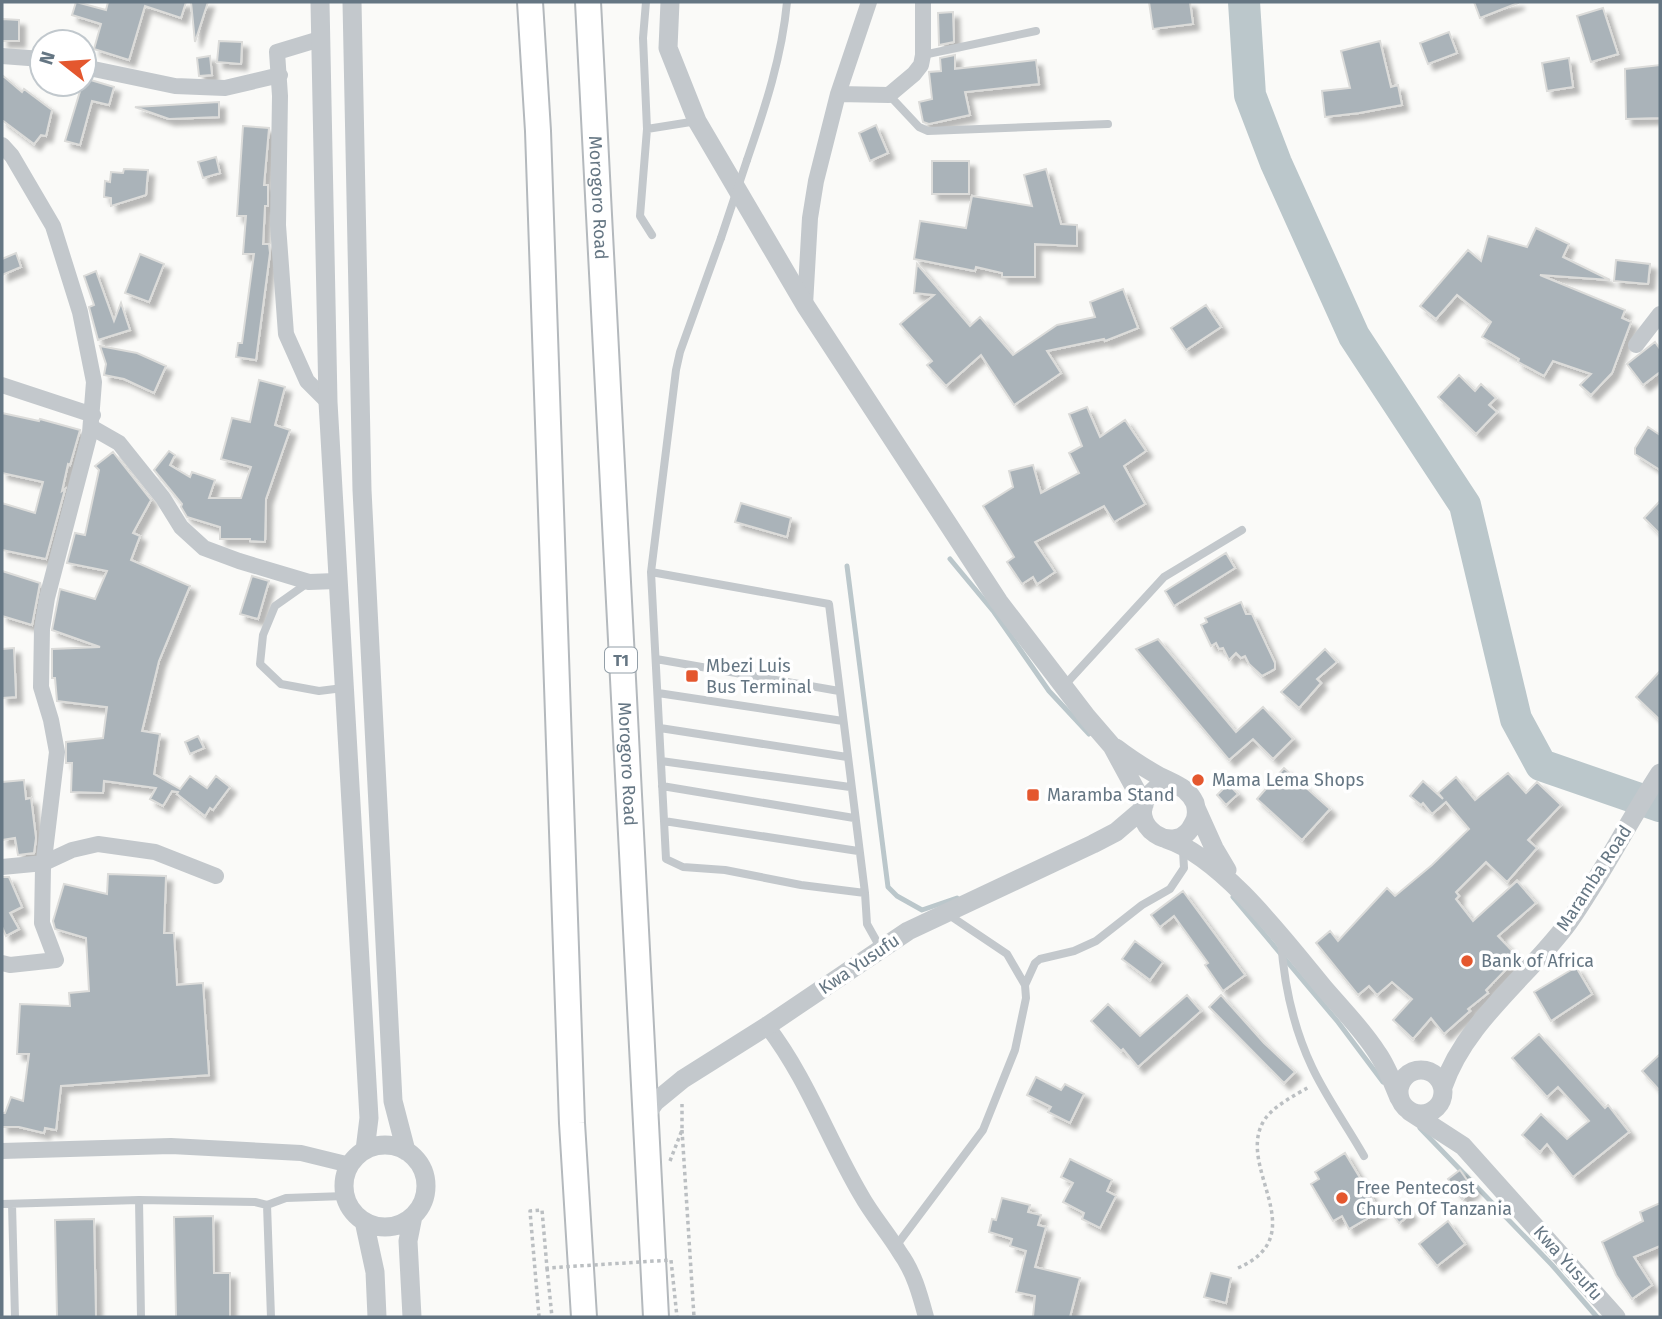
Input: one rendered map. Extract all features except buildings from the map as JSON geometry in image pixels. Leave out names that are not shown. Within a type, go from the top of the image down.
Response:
[{"type":"highway","points":[[530,2],[540,187],[572,1123],[584,1317]]},
{"type":"highway","name":"Morogoro Road","points":[[588,2],[656,1317]]},
{"type":"street","points":[[320,2],[328,402],[336,581],[369,1118],[365,1150]]},
{"type":"street","points":[[352,2],[362,490],[393,1101],[406,1151]]},
{"type":"street","points":[[670,2],[668,48],[697,121],[805,305],[999,602],[1063,687],[1112,746],[1143,807],[1146,827],[1208,862],[1240,892],[1280,935],[1371,1044],[1404,1104],[1426,1114],[1440,1104],[1443,1091],[1433,1073],[1420,1070],[1371,1044]]},
{"type":"street","points":[[805,305],[812,205],[838,94],[869,2]]},
{"type":"street","points":[[838,94],[889,94],[914,74],[921,65],[923,55],[923,2]]},
{"type":"street","points":[[320,39],[277,52],[280,75],[278,225],[286,334],[307,381],[328,402]]},
{"type":"street","points":[[2,56],[28,58]]},
{"type":"street","points":[[98,70],[187,86],[225,88],[280,75]]},
{"type":"street","points":[[2,145],[12,156],[52,226],[80,312],[94,382],[92,421],[47,598],[42,629],[41,687],[57,752],[44,863],[42,923],[56,960],[10,965],[2,963]]},
{"type":"street","points":[[1636,345],[1660,314]]},
{"type":"street","points":[[2,386],[92,421],[119,443],[193,540],[204,548],[309,582],[336,581]]},
{"type":"street","points":[[1112,746],[1191,796],[1214,848],[1240,892]]},
{"type":"street","name":"Maramba Road","points":[[1443,1091],[1462,1046],[1567,924],[1660,773]]},
{"type":"street","points":[[1143,807],[1148,796],[1159,788],[1180,787]]},
{"type":"street","name":"Kwa Yusufu","points":[[645,1116],[655,1102],[683,1079],[908,932],[1116,832],[1143,807]]},
{"type":"street","points":[[1169,840],[1186,834],[1194,822],[1196,808]]},
{"type":"street","name":"Kwa Yusufu","points":[[1093,844],[1128,834],[1148,834],[1169,840]]},
{"type":"street","points":[[2,867],[44,863],[72,850],[98,844],[155,852],[215,876]]},
{"type":"street","points":[[767,1026],[805,1083],[861,1196],[896,1247],[918,1286],[926,1317]]},
{"type":"street","name":"Maramba Road","points":[[1420,1070],[1462,1046]]},
{"type":"street","points":[[1404,1104],[1402,1081],[1408,1074],[1420,1070]]},
{"type":"street","name":"Kwa Yusufu","points":[[1443,1091],[1449,1118],[1463,1146]]},
{"type":"street","name":"Kwa Yusufu","points":[[1404,1104],[1463,1146],[1616,1317]]},
{"type":"street","points":[[412,1317],[408,1241],[413,1216],[424,1197],[424,1176],[421,1166],[406,1151],[386,1145],[365,1150],[345,1174],[345,1196],[355,1214],[364,1221],[384,1227],[405,1222],[413,1216]]},
{"type":"street","points":[[2,1151],[171,1146],[301,1153],[350,1165]]},
{"type":"street","points":[[364,1221],[375,1272],[377,1317]]},
{"type":"lane","points":[[646,2],[643,38],[647,129],[640,216],[652,235]]},
{"type":"lane","points":[[787,2],[771,83],[676,370],[651,572],[666,859],[683,867],[725,870],[801,885],[865,893]]},
{"type":"lane","points":[[923,55],[1036,31]]},
{"type":"lane","points":[[889,94],[919,127],[928,131],[1108,124]]},
{"type":"lane","points":[[647,129],[697,121]]},
{"type":"lane","points":[[1063,687],[1164,577],[1242,530]]},
{"type":"lane","points":[[651,572],[829,604],[867,924],[881,950]]},
{"type":"lane","points":[[309,582],[275,606],[263,635],[260,664],[281,684],[319,691],[343,688]]},
{"type":"lane","points":[[656,659],[839,691]]},
{"type":"lane","points":[[657,693],[843,721]]},
{"type":"lane","points":[[660,728],[847,757]]},
{"type":"lane","points":[[661,761],[850,787]]},
{"type":"lane","points":[[662,786],[854,818]]},
{"type":"lane","points":[[664,821],[859,851]]},
{"type":"lane","points":[[1025,985],[1035,962],[1074,951],[1096,941],[1142,905],[1170,889],[1184,869],[1169,840]]},
{"type":"lane","points":[[896,1247],[983,1130],[1015,1050],[1026,998],[1025,985],[1007,954],[947,913]]},
{"type":"lane","points":[[1280,935],[1296,1023],[1311,1067],[1364,1156]]},
{"type":"lane","points":[[2,1204],[139,1200],[255,1202],[267,1205],[286,1198],[345,1196]]},
{"type":"lane","points":[[139,1200],[141,1317]]},
{"type":"lane","points":[[12,1204],[15,1317]]},
{"type":"lane","points":[[267,1205],[271,1317]]},
{"type":"path","points":[[683,1079],[682,1130],[694,1317]]},
{"type":"path","points":[[1238,1268],[1249,1263],[1266,1247],[1274,1231],[1262,1174],[1259,1132],[1267,1116],[1320,1080]]},
{"type":"path","points":[[668,1165],[682,1130]]},
{"type":"path","points":[[539,1317],[530,1211],[542,1210],[552,1317]]},
{"type":"path","points":[[547,1268],[671,1260],[677,1317]]},
{"type":"waterway","points":[[1244,2],[1250,95],[1276,163],[1354,336],[1465,505],[1516,719],[1541,765],[1660,806]]},
{"type":"waterway","points":[[950,559],[994,612],[1049,691],[1089,734]]},
{"type":"waterway","points":[[847,566],[888,887],[897,896],[922,910],[957,898]]},
{"type":"waterway","points":[[1233,897],[1338,1022],[1383,1082]]},
{"type":"waterway","points":[[1420,1128],[1552,1265],[1597,1317]]},
{"type":"place","name":"Mbezi Luis Bus Terminal","points":[[692,676]]},
{"type":"place","name":"Mama Lema Shops","points":[[1198,780]]},
{"type":"place","name":"Maramba Stand","points":[[1033,795]]},
{"type":"place","name":"Bank of Africa","points":[[1467,961]]},
{"type":"place","name":"Free Pentecost Church Of Tanzania","points":[[1342,1198]]}]
